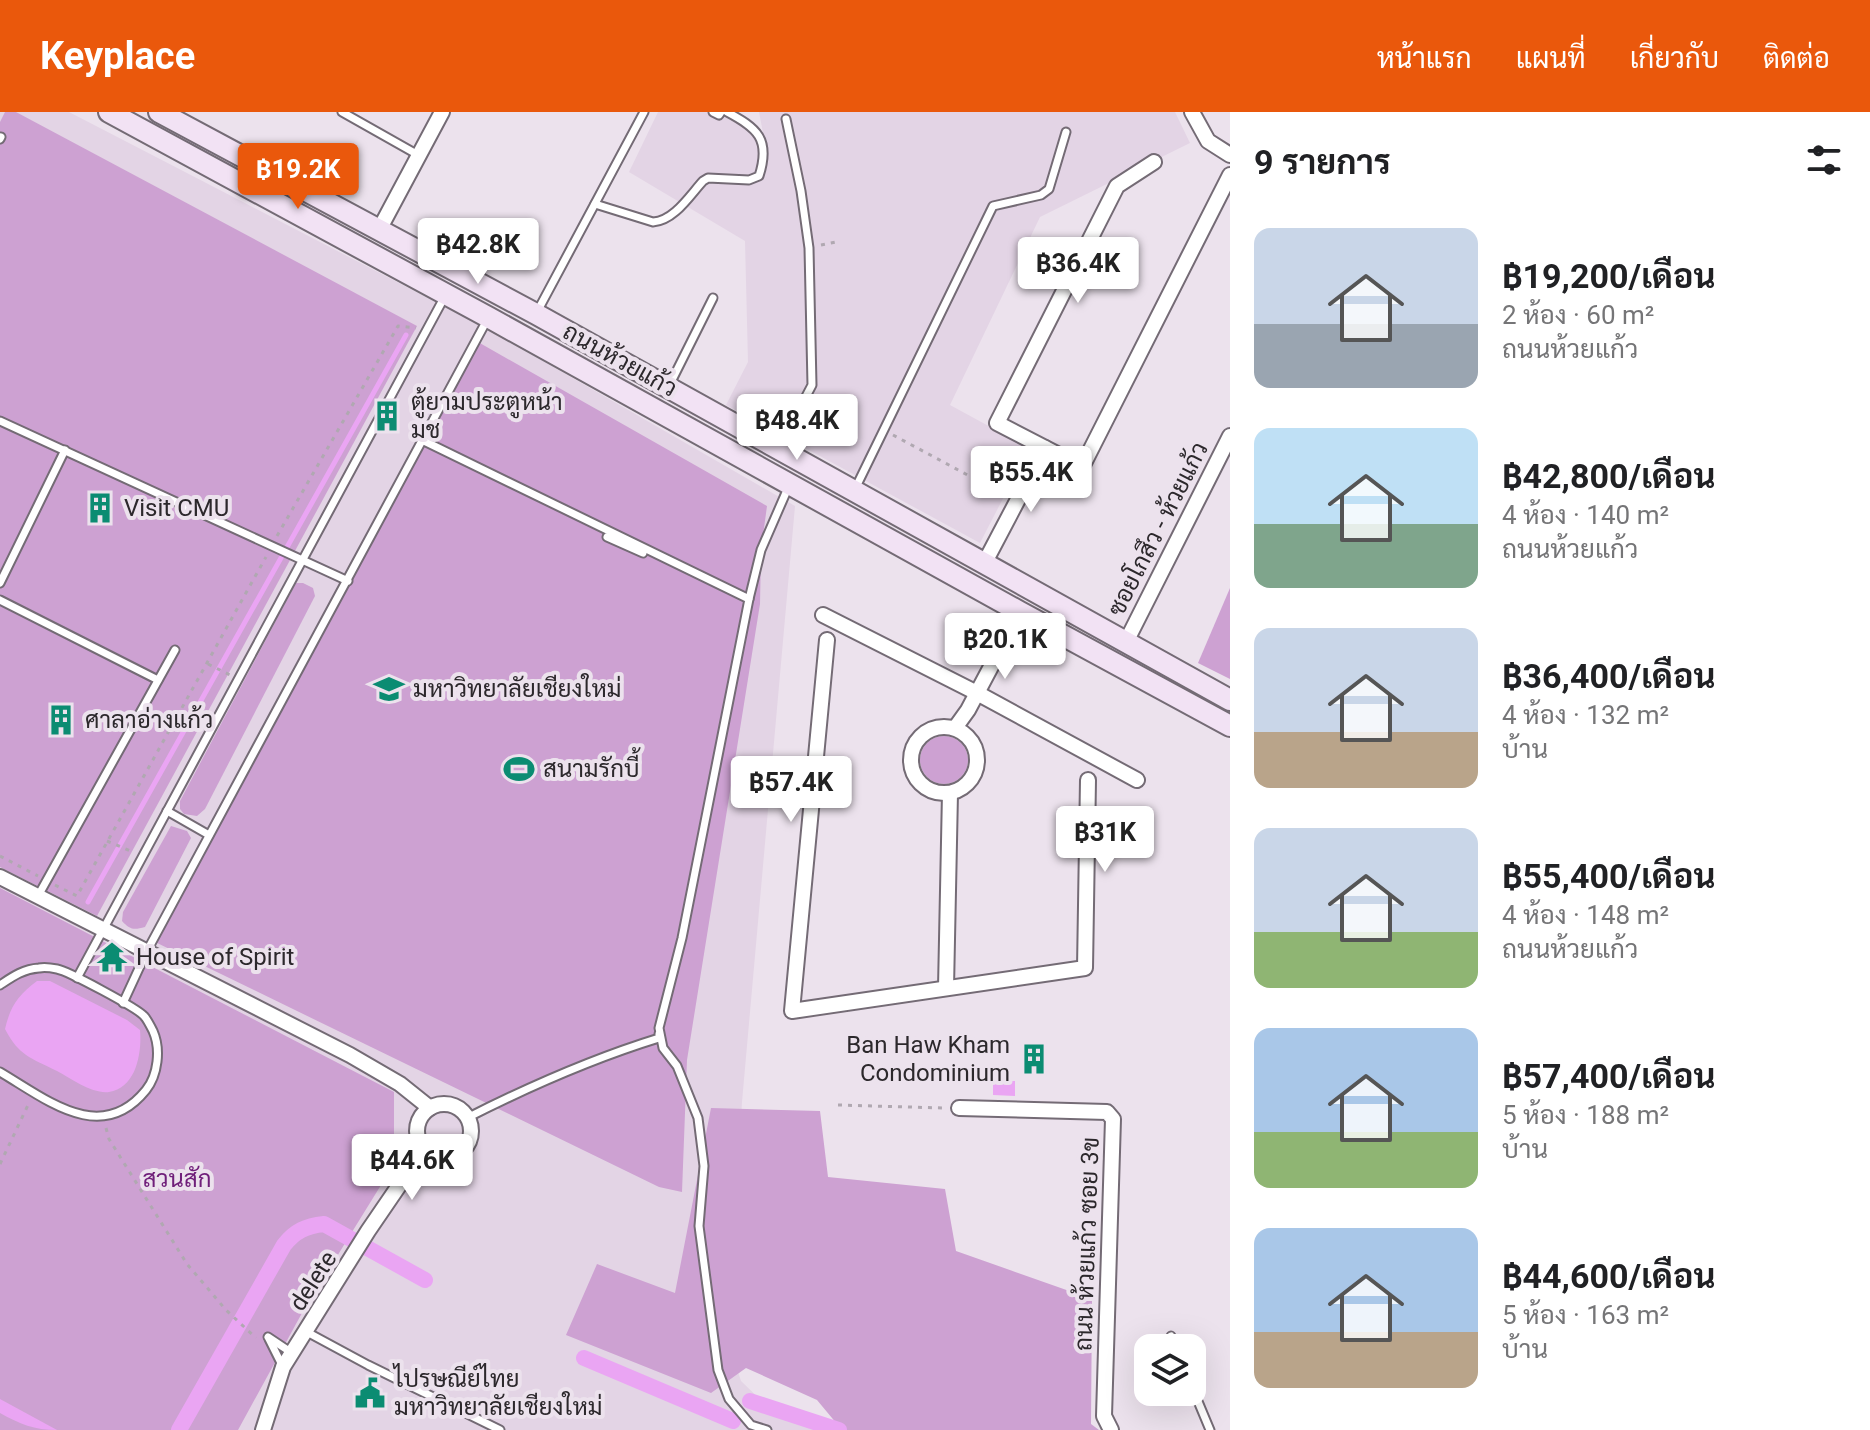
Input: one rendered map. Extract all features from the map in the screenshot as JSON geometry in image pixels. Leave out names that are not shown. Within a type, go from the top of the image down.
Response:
[{"type":"main road","name":"ถนนห้วยแก้ว","points":[[109,112],[1230,726]]},
{"type":"main road","name":"ถนนห้วยแก้ว","points":[[159,112],[536,314],[1230,700]]},
{"type":"main road","points":[[446,294],[458,272]]},
{"type":"main road","points":[[488,317],[500,295]]},
{"type":"main road","points":[[1114,662],[1126,642]]},
{"type":"street","points":[[379,230],[442,112]]},
{"type":"street","points":[[1192,112],[1208,141],[1230,155]]},
{"type":"street","points":[[1154,162],[1117,186],[997,423],[1082,467],[1230,175]]},
{"type":"street","name":"ซอยโกสึว - ห้วยแก้ว","points":[[1126,642],[1230,436]]},
{"type":"street","points":[[984,564],[1045,448]]},
{"type":"street","points":[[955,728],[1020,612]]},
{"type":"street","points":[[823,615],[977,693],[1137,780]]},
{"type":"street","points":[[827,640],[792,1011],[1085,968],[1088,780]]},
{"type":"street","points":[[933,728],[955,728],[972,740],[978,759],[973,778],[967,785],[950,793],[928,790],[913,774],[911,763],[916,742],[933,728]]},
{"type":"street","points":[[946,988],[950,793]]},
{"type":"street","points":[[0,877],[350,1055],[400,1084],[430,1108]]},
{"type":"street","name":"ถนน ห้วยแก้ว ซอย 3ข","points":[[959,1108],[1107,1112],[1113,1119],[1104,1416],[1111,1430]]},
{"type":"street","points":[[263,1430],[283,1367]]},
{"type":"street","points":[[269,1430],[272,1401]]},
{"type":"lane","points":[[342,112],[420,156]]},
{"type":"lane","points":[[536,314],[644,112]]},
{"type":"lane","points":[[595,204],[661,222],[669,218],[708,178],[749,180],[759,176],[763,154],[753,126],[724,112],[719,115],[713,112]]},
{"type":"lane","points":[[779,449],[812,385],[809,248],[786,119]]},
{"type":"lane","points":[[854,491],[993,206],[1041,195],[1049,189],[1066,132]]},
{"type":"lane","points":[[77,978],[446,294]]},
{"type":"lane","points":[[668,388],[713,298]]},
{"type":"lane","points":[[123,1003],[147,951],[488,317]]},
{"type":"lane","points":[[0,421],[348,581]]},
{"type":"lane","points":[[422,440],[749,599]]},
{"type":"lane","points":[[0,583],[65,450]]},
{"type":"lane","points":[[767,1430],[751,1425],[729,1399],[718,1370],[699,1226],[704,1166],[698,1118],[677,1066],[663,1048],[659,1028],[682,938],[749,599],[761,550],[790,484]]},
{"type":"lane","points":[[607,537],[749,599]]},
{"type":"lane","points":[[0,600],[158,680]]},
{"type":"lane","points":[[38,896],[175,650]]},
{"type":"lane","points":[[167,811],[209,835]]},
{"type":"lane","points":[[0,985],[16,974],[37,967],[59,969],[142,1014],[154,1032],[158,1054],[154,1075],[136,1103],[117,1114],[95,1118],[73,1114],[0,1072]]},
{"type":"lane","points":[[283,1367],[426,1151],[418,1141],[418,1122],[430,1108],[456,1107],[468,1122],[543,1079],[659,1038]]},
{"type":"lane","points":[[305,1331],[500,1430]]},
{"type":"lane","points":[[283,1367],[268,1337],[291,1354]]},
{"type":"lane","points":[[1200,1406],[1210,1430]]},
{"type":"path","points":[[809,248],[836,242]]},
{"type":"path","points":[[0,856],[77,896],[398,326],[428,329]]},
{"type":"path","points":[[884,430],[1017,501]]},
{"type":"path","points":[[207,664],[224,672]]},
{"type":"path","points":[[107,841],[127,850]]},
{"type":"path","points":[[0,1164],[34,1092]]},
{"type":"path","points":[[838,1105],[959,1108]]},
{"type":"path","points":[[102,1116],[109,1139],[187,1264],[226,1310],[251,1333]]},
{"type":"path","points":[[426,1151],[441,1158],[460,1153],[466,1145],[468,1122]]},
{"type":"shaded area","name":"มหาวิทยาลัยเชียงใหม่","points":[[0,112],[69,112],[486,328],[795,506],[742,1102],[728,1342],[741,1381],[771,1410],[851,1430],[0,1430]]},
{"type":"shaded area","points":[[658,112],[715,112],[764,138],[759,112],[1175,112],[1190,143],[1040,217],[950,405],[1029,448],[980,543],[726,405],[748,362],[745,241],[629,172]]},
{"type":"shaded area","points":[[37,981],[50,981],[127,1020],[140,1030],[136,1067],[126,1084],[109,1092],[89,1088],[33,1059],[15,1045],[5,1029],[7,1021],[16,1002]]},
{"type":"shaded area","points":[[993,1081],[1015,1081],[1015,1096],[993,1095]]},
{"type":"shaded area","points":[[0,1399],[57,1430],[27,1426],[0,1413]]},
{"type":"green space","points":[[5,112],[16,112],[417,326],[97,916],[0,867],[0,122]]},
{"type":"green space","points":[[478,342],[767,506],[761,550],[760,604],[687,1060],[682,1192],[659,1187],[153,941]]},
{"type":"green space","points":[[296,583],[313,588],[315,596],[205,809],[197,816],[184,814],[180,801]]},
{"type":"green space","points":[[1230,588],[1230,679],[1198,663]]},
{"type":"green space","points":[[944,736],[961,743],[968,760],[961,777],[944,784],[927,777],[920,760],[927,743]]},
{"type":"green space","points":[[171,826],[187,831],[191,838],[145,927],[130,928],[122,921],[123,912]]},
{"type":"green space","name":"สวนสัก","points":[[0,888],[394,1092],[394,1164],[302,1313],[238,1430],[0,1430]]},
{"type":"green space","points":[[711,1108],[820,1111],[828,1177],[945,1189],[956,1251],[1092,1299],[1091,1424],[1099,1430],[842,1430],[817,1400],[746,1368],[711,1393],[566,1335],[597,1264],[675,1293]]},
{"type":"waterway","points":[[88,902],[406,335]]},
{"type":"waterway","points":[[179,1430],[292,1236],[306,1228],[324,1224],[425,1280]]},
{"type":"waterway","points":[[584,1358],[733,1421]]},
{"type":"waterway","points":[[750,1401],[839,1430]]},
{"type":"place","name":"ตู้ยามประตูหน้า มช","points":[[387,416]]},
{"type":"place","name":"Visit CMU","points":[[100,508]]},
{"type":"place","name":"มหาวิทยาลัยเชียงใหม่","points":[[389,689]]},
{"type":"place","name":"ศาลาอ่างแก้ว","points":[[61,720]]},
{"type":"place","name":"สนามรักบี้","points":[[519,769]]},
{"type":"place","name":"House of Spirit","points":[[112,957]]},
{"type":"place","name":"Ban Haw Kham Condominium","points":[[1034,1059]]},
{"type":"place","name":"ไปรษณีย์ไทย มหาวิทยาลัยเชียงใหม่","points":[[370,1393]]}]
